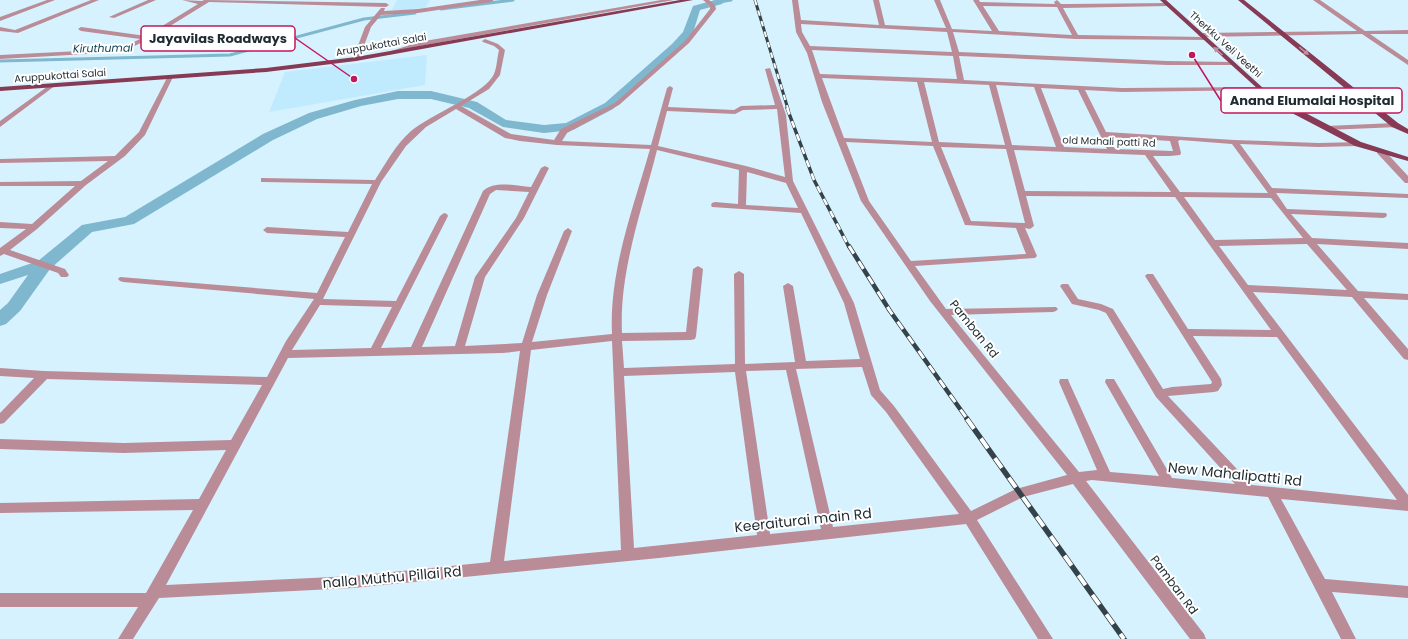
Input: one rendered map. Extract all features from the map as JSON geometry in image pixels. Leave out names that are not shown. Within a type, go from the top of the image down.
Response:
[{"type":"main road","name":"Aruppukottai Salai","points":[[0,89],[266,70],[356,59],[388,52],[690,0]]},
{"type":"main road","points":[[1241,0],[1395,125],[1408,132]]},
{"type":"main road","name":"Therkku Veli Veethi","points":[[1165,2],[1262,89],[1293,110],[1358,144],[1408,159]]},
{"type":"main road","points":[[191,76],[259,74],[353,64],[485,41],[538,27]]},
{"type":"street","points":[[0,19],[52,0]]},
{"type":"street","points":[[0,29],[16,32],[96,0]]},
{"type":"street","points":[[112,17],[153,0]]},
{"type":"street","points":[[185,0],[388,3]]},
{"type":"street","points":[[449,6],[451,0]]},
{"type":"street","points":[[380,13],[418,11],[488,0]]},
{"type":"street","points":[[388,52],[419,44],[671,0]]},
{"type":"street","name":"Pamban Rd","points":[[795,0],[799,32],[807,48],[865,201],[908,264],[944,312],[1076,478],[1199,639]]},
{"type":"street","points":[[876,0],[883,27]]},
{"type":"street","points":[[937,0],[950,31],[961,81]]},
{"type":"street","points":[[1055,0],[1076,37]]},
{"type":"street","points":[[1316,0],[1408,63]]},
{"type":"street","points":[[0,57],[112,52],[128,49],[206,1]]},
{"type":"street","points":[[557,143],[564,131],[605,111],[625,98],[687,42],[713,9],[709,2]]},
{"type":"street","points":[[978,2],[997,33]]},
{"type":"street","points":[[978,2],[1018,2],[1059,6],[1165,2]]},
{"type":"street","points":[[356,59],[368,27],[388,3]]},
{"type":"street","points":[[798,22],[1076,37],[1203,37],[1408,32]]},
{"type":"street","points":[[81,29],[147,38]]},
{"type":"street","points":[[125,639],[152,596],[285,354],[318,299],[377,182],[403,144],[413,133],[487,88],[497,75],[502,50],[496,45],[485,41]]},
{"type":"street","points":[[807,48],[1167,63],[1233,64]]},
{"type":"street","points":[[768,69],[780,107],[789,181],[849,303],[875,392],[974,516],[1046,639]]},
{"type":"street","points":[[817,76],[992,82],[1122,90],[1262,89]]},
{"type":"street","points":[[1,252],[34,227],[83,183],[116,158],[142,133],[170,77]]},
{"type":"street","points":[[920,79],[936,144],[968,223],[1030,226],[992,82]]},
{"type":"street","points":[[0,125],[53,85]]},
{"type":"street","points":[[1037,85],[1061,149]]},
{"type":"street","points":[[1080,87],[1112,152]]},
{"type":"street","points":[[628,555],[616,314],[625,250],[670,88]]},
{"type":"street","points":[[457,106],[508,136],[557,143],[654,147],[743,168],[789,181]]},
{"type":"street","points":[[664,109],[735,112],[741,108],[780,107]]},
{"type":"street","points":[[1326,128],[1395,125]]},
{"type":"street","points":[[1103,134],[1234,142],[1318,145],[1358,144]]},
{"type":"street","name":"old Mahali patti Rd","points":[[841,140],[1112,152],[1177,153],[1174,140],[1176,139]]},
{"type":"street","points":[[1234,142],[1285,211],[1408,356]]},
{"type":"street","points":[[1380,151],[1408,181]]},
{"type":"street","points":[[1147,153],[1245,288],[1408,505]]},
{"type":"street","points":[[0,161],[116,158]]},
{"type":"street","points":[[459,350],[480,277],[520,218],[545,168]]},
{"type":"street","points":[[742,207],[743,168]]},
{"type":"street","points":[[264,180],[377,182]]},
{"type":"street","points":[[0,184],[83,183]]},
{"type":"street","points":[[415,351],[486,193],[495,187],[534,190]]},
{"type":"street","points":[[1022,193],[1178,195],[1272,193],[1408,196]]},
{"type":"street","points":[[715,205],[803,211]]},
{"type":"street","points":[[1285,211],[1382,215]]},
{"type":"street","points":[[374,352],[444,216]]},
{"type":"street","points":[[0,225],[34,227]]},
{"type":"street","points":[[908,264],[1032,256],[1019,225]]},
{"type":"street","points":[[267,230],[350,235]]},
{"type":"street","points":[[496,568],[526,346],[542,295],[568,230]]},
{"type":"street","points":[[1212,243],[1310,241],[1408,246]]},
{"type":"street","points":[[1,252],[62,271],[64,275]]},
{"type":"street","points":[[285,354],[503,349],[617,338],[691,336],[698,269]]},
{"type":"street","points":[[739,274],[740,367],[764,541]]},
{"type":"street","points":[[1150,276],[1217,385],[1214,388],[1172,391],[1160,394]]},
{"type":"street","points":[[123,279],[318,299],[399,304]]},
{"type":"street","points":[[788,286],[796,365],[828,534]]},
{"type":"street","points":[[1065,286],[1075,302],[1101,307],[1110,311],[1160,394],[1248,490]]},
{"type":"street","points":[[1245,288],[1408,297]]},
{"type":"street","points":[[944,312],[1053,309]]},
{"type":"street","points":[[1185,332],[1280,334]]},
{"type":"street","points":[[618,372],[867,363]]},
{"type":"street","points":[[0,372],[44,375],[271,381]]},
{"type":"street","points":[[0,420],[44,375]]},
{"type":"street","points":[[1064,382],[1106,477]]},
{"type":"street","points":[[1110,382],[1169,483]]},
{"type":"street","points":[[0,444],[124,448],[235,445]]},
{"type":"street","name":"New Mahalipatti Rd","points":[[974,516],[1020,493],[1092,475],[1408,505]]},
{"type":"street","points":[[1272,493],[1349,639]]},
{"type":"street","points":[[0,508],[203,504]]},
{"type":"street","name":"Keeraiturai main Rd","points":[[628,555],[828,534],[974,516]]},
{"type":"street","name":"nalla Muthu Pillai Rd","points":[[0,600],[152,596],[354,582],[628,555]]},
{"type":"street","points":[[1321,585],[1408,592]]},
{"type":"shaded area","points":[[397,0],[430,0],[425,8],[392,10]]},
{"type":"shaded area","points":[[427,55],[425,85],[269,112],[285,72]]},
{"type":"waterway","name":"Kiruthumal","points":[[441,9],[513,0]]},
{"type":"waterway","name":"Kiruthumal","points":[[717,0],[719,2],[731,0]]},
{"type":"waterway","points":[[44,265],[87,228],[129,221],[268,137],[313,116],[359,103],[398,95],[431,95],[473,105],[503,123],[544,129],[569,127],[609,106],[676,46],[688,33],[696,8],[719,2]]},
{"type":"waterway","name":"Kiruthumal","points":[[0,61],[230,55],[364,19],[415,13]]},
{"type":"waterway","points":[[0,279],[44,265]]},
{"type":"waterway","points":[[0,320],[14,307],[44,265]]},
{"type":"railway","points":[[755,0],[788,109]]},
{"type":"railway","points":[[787,108],[814,180],[849,247]]},
{"type":"railway","points":[[849,246],[890,311],[968,420]]},
{"type":"railway","points":[[967,419],[1124,639]]},
{"type":"place","name":"Anand Elumalai Hospital","points":[[1192,55]]},
{"type":"place","name":"Jayavilas Roadways","points":[[354,79]]}]
